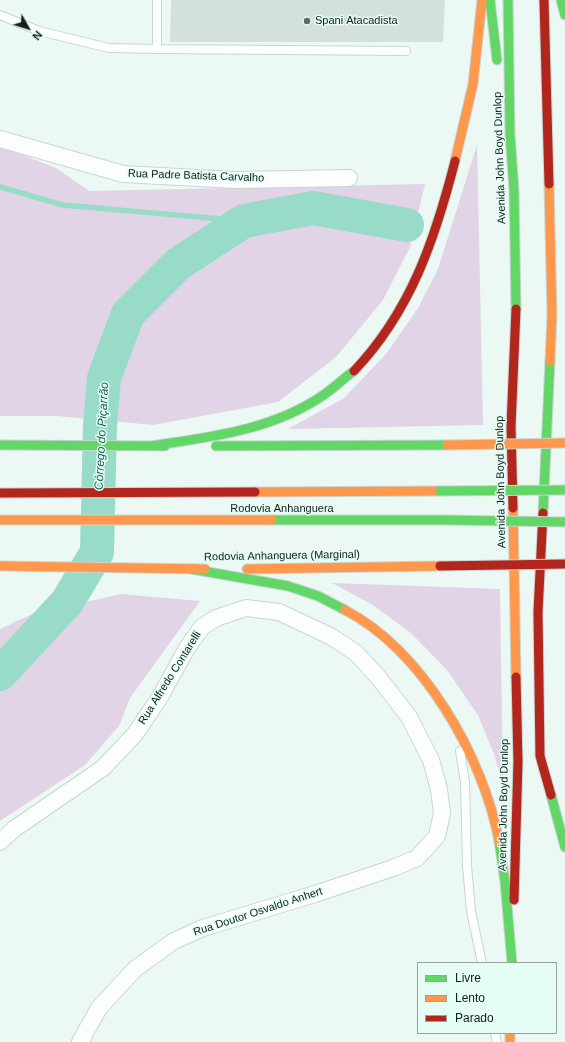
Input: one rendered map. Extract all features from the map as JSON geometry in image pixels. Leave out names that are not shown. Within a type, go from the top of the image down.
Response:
[{"type":"main road","points":[[151,446],[241,431],[291,413],[326,393],[341,382],[365,359],[389,331],[406,303],[423,267],[440,219],[471,96],[482,0]]},
{"type":"main road","points":[[490,0],[499,72],[510,134]]},
{"type":"main road","name":"Avenida John Boyd Dunlop","points":[[508,0],[510,134],[514,190],[516,294],[511,426],[518,762],[512,962]]},
{"type":"main road","points":[[544,0],[552,314],[538,612],[540,756],[565,847]]},
{"type":"main road","points":[[561,0],[565,15]]},
{"type":"main road","points":[[0,445],[151,446],[565,443]]},
{"type":"main road","name":"Rodovia Anhanguera","points":[[0,493],[565,490]]},
{"type":"main road","name":"Rodovia Anhanguera","points":[[0,520],[448,520],[565,522]]},
{"type":"main road","name":"Rodovia Anhanguera (Marginal)","points":[[0,566],[191,570],[565,564]]},
{"type":"main road","points":[[191,570],[288,587],[317,596],[345,610],[375,630],[388,642],[437,696],[452,719],[473,758],[487,796],[498,834],[512,962]]},
{"type":"street","name":"Rua Padre Batista Carvalho","points":[[0,139],[123,174],[236,180],[350,178]]},
{"type":"street","name":"Rua Alfredo Contarelli","points":[[0,842],[14,829],[103,768],[135,734],[160,697],[187,648],[202,627],[216,618],[246,608],[279,612],[332,637],[356,653],[380,678],[409,717],[431,760],[439,789],[442,813],[437,836],[425,849]]},
{"type":"street","name":"Rua Doutor Osvaldo Anhert","points":[[80,1042],[99,1008],[135,969],[174,941],[202,928],[393,868],[417,858],[425,849]]},
{"type":"lane","points":[[157,0],[157,49]]},
{"type":"lane","points":[[0,15],[39,31],[109,48],[406,51]]},
{"type":"lane","points":[[452,719],[465,782],[467,866],[472,911],[482,962]]},
{"type":"shaded area","points":[[477,145],[483,425],[288,429],[344,398],[386,354],[418,308],[438,269]]},
{"type":"shaded area","points":[[0,146],[56,168],[89,191],[425,184],[410,247],[383,300],[336,357],[278,402],[153,425],[58,416],[0,416]]},
{"type":"shaded area","points":[[332,583],[500,589],[503,788],[494,754],[478,715],[447,670],[411,633],[373,605]]},
{"type":"shaded area","points":[[121,594],[200,601],[130,698],[119,726],[85,765],[0,821],[0,629],[32,614]]},
{"type":"building","name":"Spani Atacadista","points":[[171,0],[445,0],[443,42],[170,42]]},
{"type":"waterway","points":[[0,187],[63,205],[244,221]]},
{"type":"waterway","name":"Córrego do Piçarrão","points":[[0,674],[67,602],[97,552],[100,426],[104,378],[128,314],[178,264],[244,221],[313,208],[407,225]]},
{"type":"traffic: fast","points":[[490,0],[497,60]]},
{"type":"traffic: fast","points":[[508,0],[510,134],[514,190],[516,309]]},
{"type":"traffic: fast","points":[[561,0],[565,15]]},
{"type":"traffic: fast","points":[[543,513],[550,361]]},
{"type":"traffic: fast","points":[[151,446],[219,435],[263,424],[285,416],[325,394],[354,371]]},
{"type":"traffic: fast","points":[[0,445],[165,446]]},
{"type":"traffic: fast","points":[[216,446],[447,445]]},
{"type":"traffic: fast","points":[[440,491],[565,490]]},
{"type":"traffic: fast","points":[[272,520],[448,520]]},
{"type":"traffic: fast","points":[[448,520],[565,522]]},
{"type":"traffic: fast","points":[[191,569],[288,586],[318,596],[345,610]]},
{"type":"traffic: fast","points":[[551,795],[565,847]]},
{"type":"traffic: fast","points":[[499,841],[505,882],[512,962]]},
{"type":"traffic: slow","points":[[455,161],[473,84],[482,0]]},
{"type":"traffic: slow","points":[[549,184],[552,314],[550,361]]},
{"type":"traffic: slow","points":[[447,445],[565,443]]},
{"type":"traffic: slow","points":[[255,492],[440,491]]},
{"type":"traffic: slow","points":[[513,508],[516,677]]},
{"type":"traffic: slow","points":[[0,520],[272,520]]},
{"type":"traffic: slow","points":[[0,566],[205,569]]},
{"type":"traffic: slow","points":[[247,569],[440,566]]},
{"type":"traffic: slow","points":[[345,610],[373,628],[400,651],[424,679],[445,709],[464,741],[479,775],[491,808],[499,841]]},
{"type":"traffic: slow","points":[[510,1034],[510,1042]]},
{"type":"traffic: jam","points":[[544,0],[549,184]]},
{"type":"traffic: jam","points":[[354,371],[374,348],[406,299],[418,273],[439,218],[455,161]]},
{"type":"traffic: jam","points":[[513,508],[511,426],[516,309]]},
{"type":"traffic: jam","points":[[0,493],[255,492]]},
{"type":"traffic: jam","points":[[543,513],[538,612],[540,756],[551,795]]},
{"type":"traffic: jam","points":[[440,566],[565,564]]},
{"type":"traffic: jam","points":[[514,900],[518,762],[516,677]]},
{"type":"place","name":"Spani Atacadista","points":[[307,21]]}]
